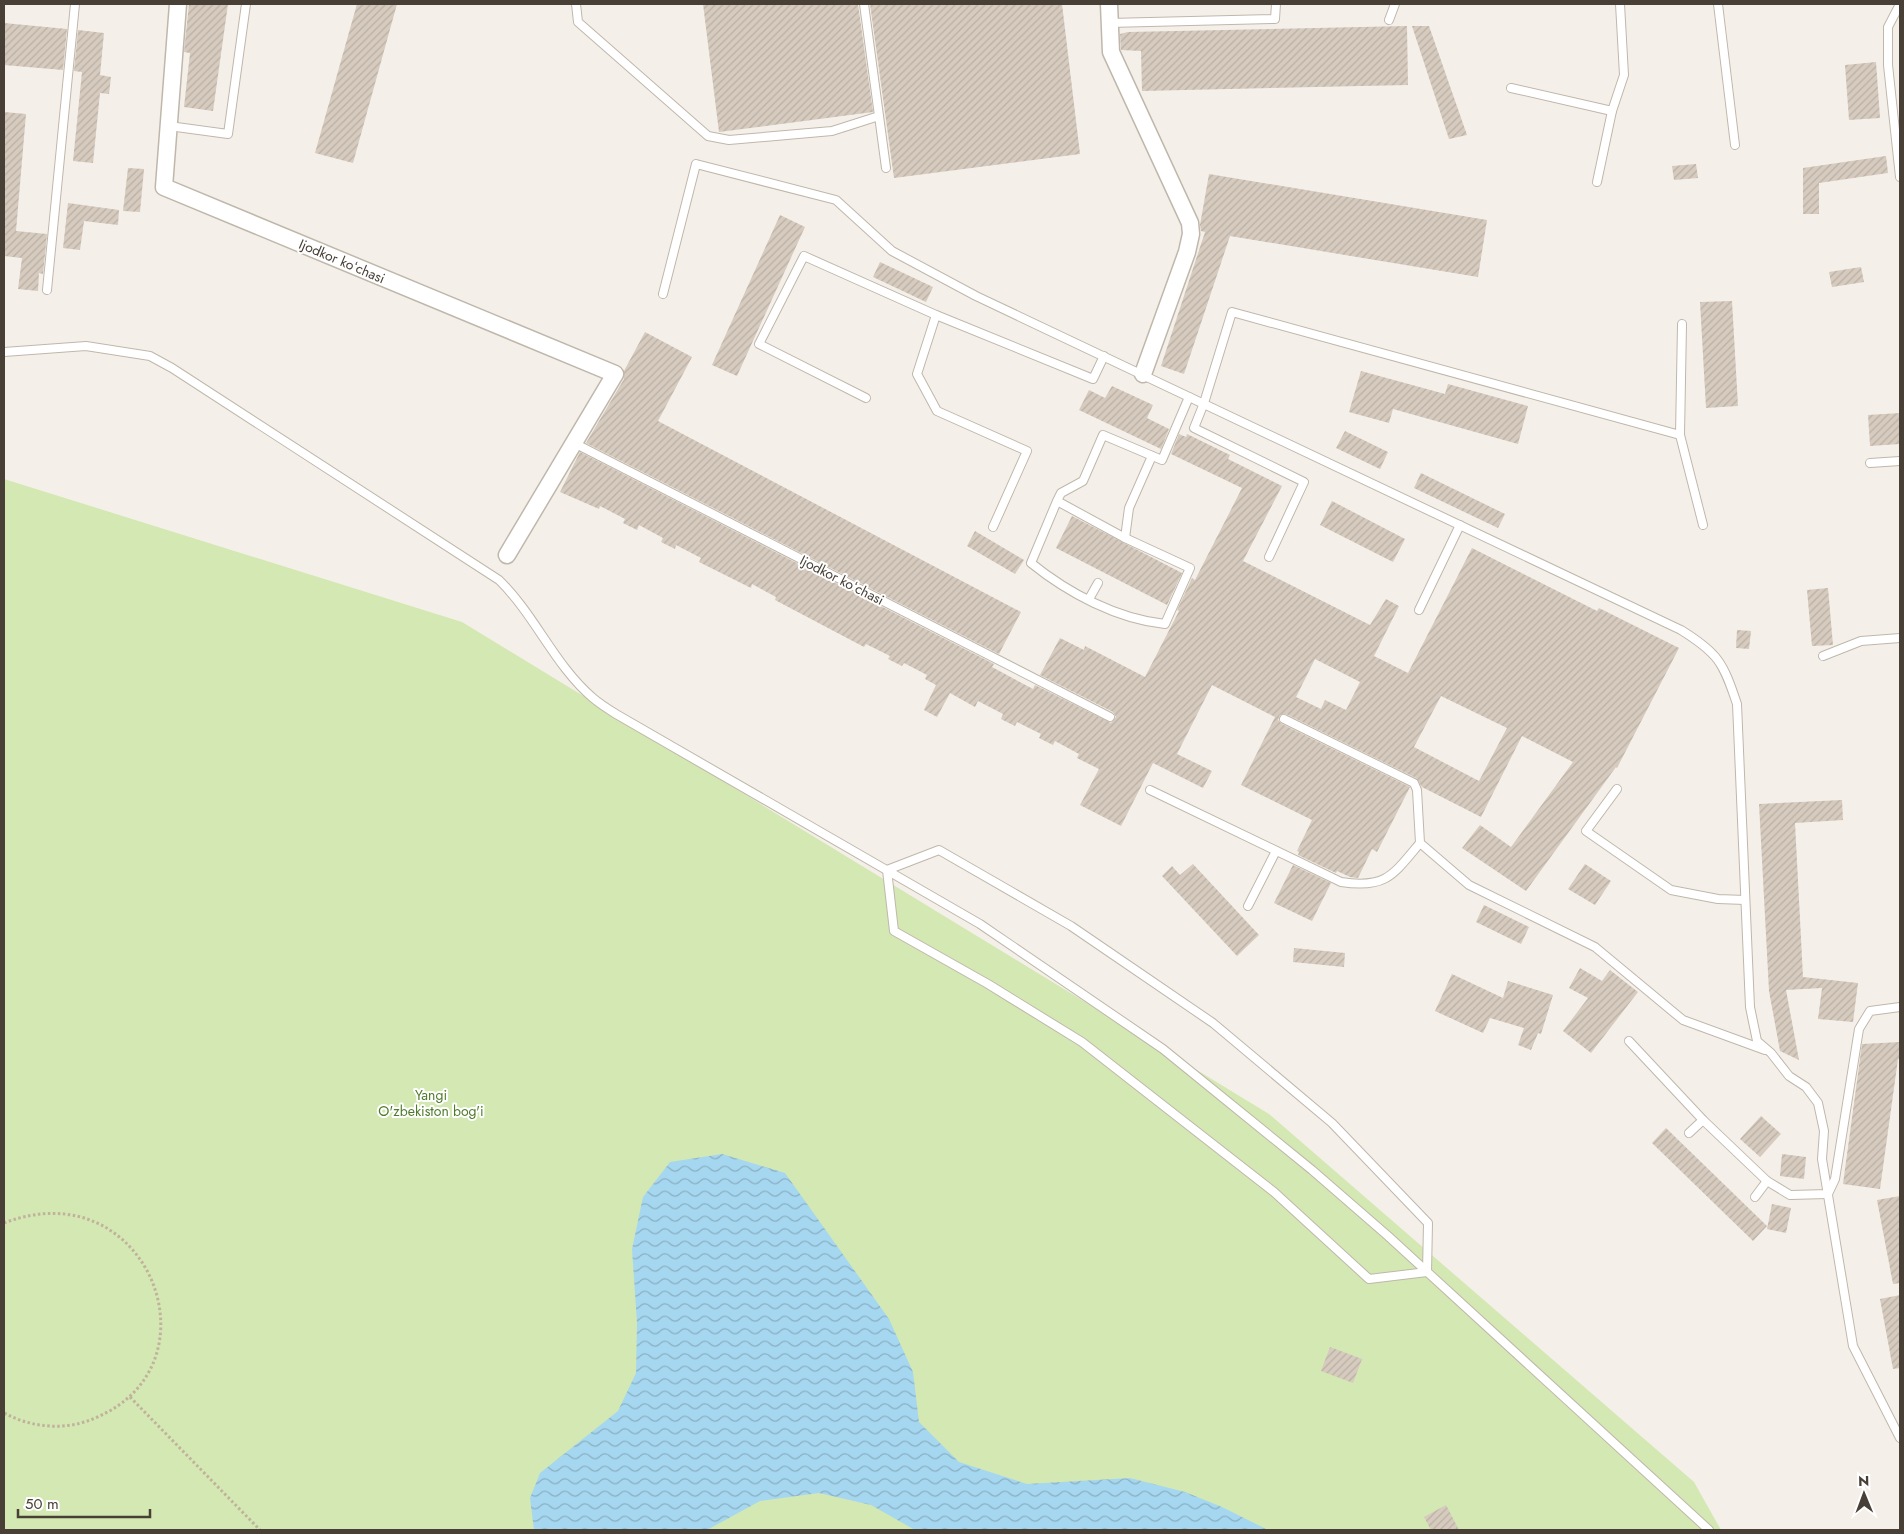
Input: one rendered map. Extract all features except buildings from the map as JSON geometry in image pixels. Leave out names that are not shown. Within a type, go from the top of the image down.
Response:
[{"type":"street","name":"Ijodkor koʻchasi","points":[[178,4],[164,186],[615,374],[507,555]]},
{"type":"street","points":[[1109,4],[1111,52],[1190,223],[1191,234],[1187,252],[1143,374]]},
{"type":"lane","points":[[48,290],[75,4]]},
{"type":"lane","points":[[169,126],[228,134],[246,4]]},
{"type":"lane","points":[[576,4],[578,22],[708,136],[729,140],[832,131],[879,116]]},
{"type":"lane","points":[[864,4],[886,168]]},
{"type":"lane","points":[[1110,23],[1275,19],[1276,4]]},
{"type":"lane","points":[[1389,20],[1395,4]]},
{"type":"lane","points":[[1597,182],[1612,110],[1624,75],[1620,4]]},
{"type":"lane","points":[[1718,4],[1736,145]]},
{"type":"lane","points":[[1900,4],[1888,27],[1888,65],[1900,177]]},
{"type":"lane","points":[[1510,88],[1612,110]]},
{"type":"lane","points":[[662,294],[696,164],[836,200],[892,251],[976,296],[1681,630],[1708,647],[1726,672],[1736,704],[1750,1007],[1757,1041],[1771,1053],[1790,1076],[1806,1087],[1818,1104],[1824,1131],[1822,1159],[1853,1346],[1900,1438]]},
{"type":"lane","points":[[866,398],[759,344],[804,256],[936,315],[1094,379],[1104,356]]},
{"type":"lane","points":[[1268,557],[1304,482],[1194,428],[1204,403],[1232,312],[1680,435]]},
{"type":"lane","points":[[936,315],[917,374],[937,411],[1026,451],[993,527]]},
{"type":"lane","points":[[1682,324],[1680,435],[1703,525]]},
{"type":"lane","points":[[4,352],[54,347],[95,347],[150,356],[172,368],[499,580],[517,597],[560,659],[593,698],[616,714],[980,924],[1163,1049],[1312,1170],[1709,1530]]},
{"type":"lane","points":[[1057,501],[1125,538],[1190,568],[1165,624],[1144,622],[1089,600],[1054,581],[1031,563],[1057,501],[1061,494],[1083,481],[1103,435],[1162,460],[1189,397]]},
{"type":"lane","name":"Ijodkor koʻchasi","points":[[574,443],[1110,717]]},
{"type":"lane","points":[[1125,538],[1129,508],[1152,456]]},
{"type":"lane","points":[[1870,463],[1900,461]]},
{"type":"lane","points":[[1419,610],[1460,525]]},
{"type":"lane","points":[[1089,600],[1098,583]]},
{"type":"lane","points":[[1824,656],[1861,641],[1900,638]]},
{"type":"lane","points":[[1150,790],[1341,882],[1363,886],[1386,880],[1420,843],[1417,790],[1414,783],[1284,719]]},
{"type":"lane","points":[[1617,789],[1586,831],[1671,890],[1718,899],[1745,900]]},
{"type":"lane","points":[[1420,843],[1469,885],[1595,947],[1683,1020],[1771,1053]]},
{"type":"lane","points":[[887,870],[939,850],[1071,926],[1213,1023],[1332,1123],[1428,1223],[1426,1272]]},
{"type":"lane","points":[[1248,906],[1276,851]]},
{"type":"lane","points":[[887,870],[894,931],[988,984],[1082,1042],[1274,1192],[1369,1279],[1426,1272]]},
{"type":"lane","points":[[1828,1194],[1835,1179],[1859,1029],[1870,1011],[1900,1006]]},
{"type":"lane","points":[[1629,1041],[1703,1120],[1767,1181],[1790,1195],[1828,1194]]},
{"type":"lane","points":[[1689,1133],[1703,1120]]},
{"type":"lane","points":[[1755,1197],[1767,1181]]},
{"type":"path","points":[[4,1222],[35,1213],[68,1213],[92,1220],[114,1232],[137,1253],[146,1266],[158,1295],[160,1326],[158,1342],[148,1371],[130,1397],[104,1415],[73,1425],[41,1425],[4,1413]]},
{"type":"path","points":[[130,1397],[260,1530]]},
{"type":"green space","name":"Yangi O'zbekiston bog'i","points":[[4,479],[462,622],[1269,1114],[1694,1482],[1721,1530],[4,1530]]},
{"type":"water","points":[[722,1154],[785,1173],[889,1319],[913,1372],[919,1422],[959,1462],[1027,1484],[1130,1478],[1185,1492],[1222,1507],[1268,1530],[915,1530],[871,1505],[819,1493],[760,1501],[707,1530],[534,1530],[530,1498],[540,1473],[618,1411],[636,1373],[637,1323],[632,1249],[643,1197],[670,1162]]}]
